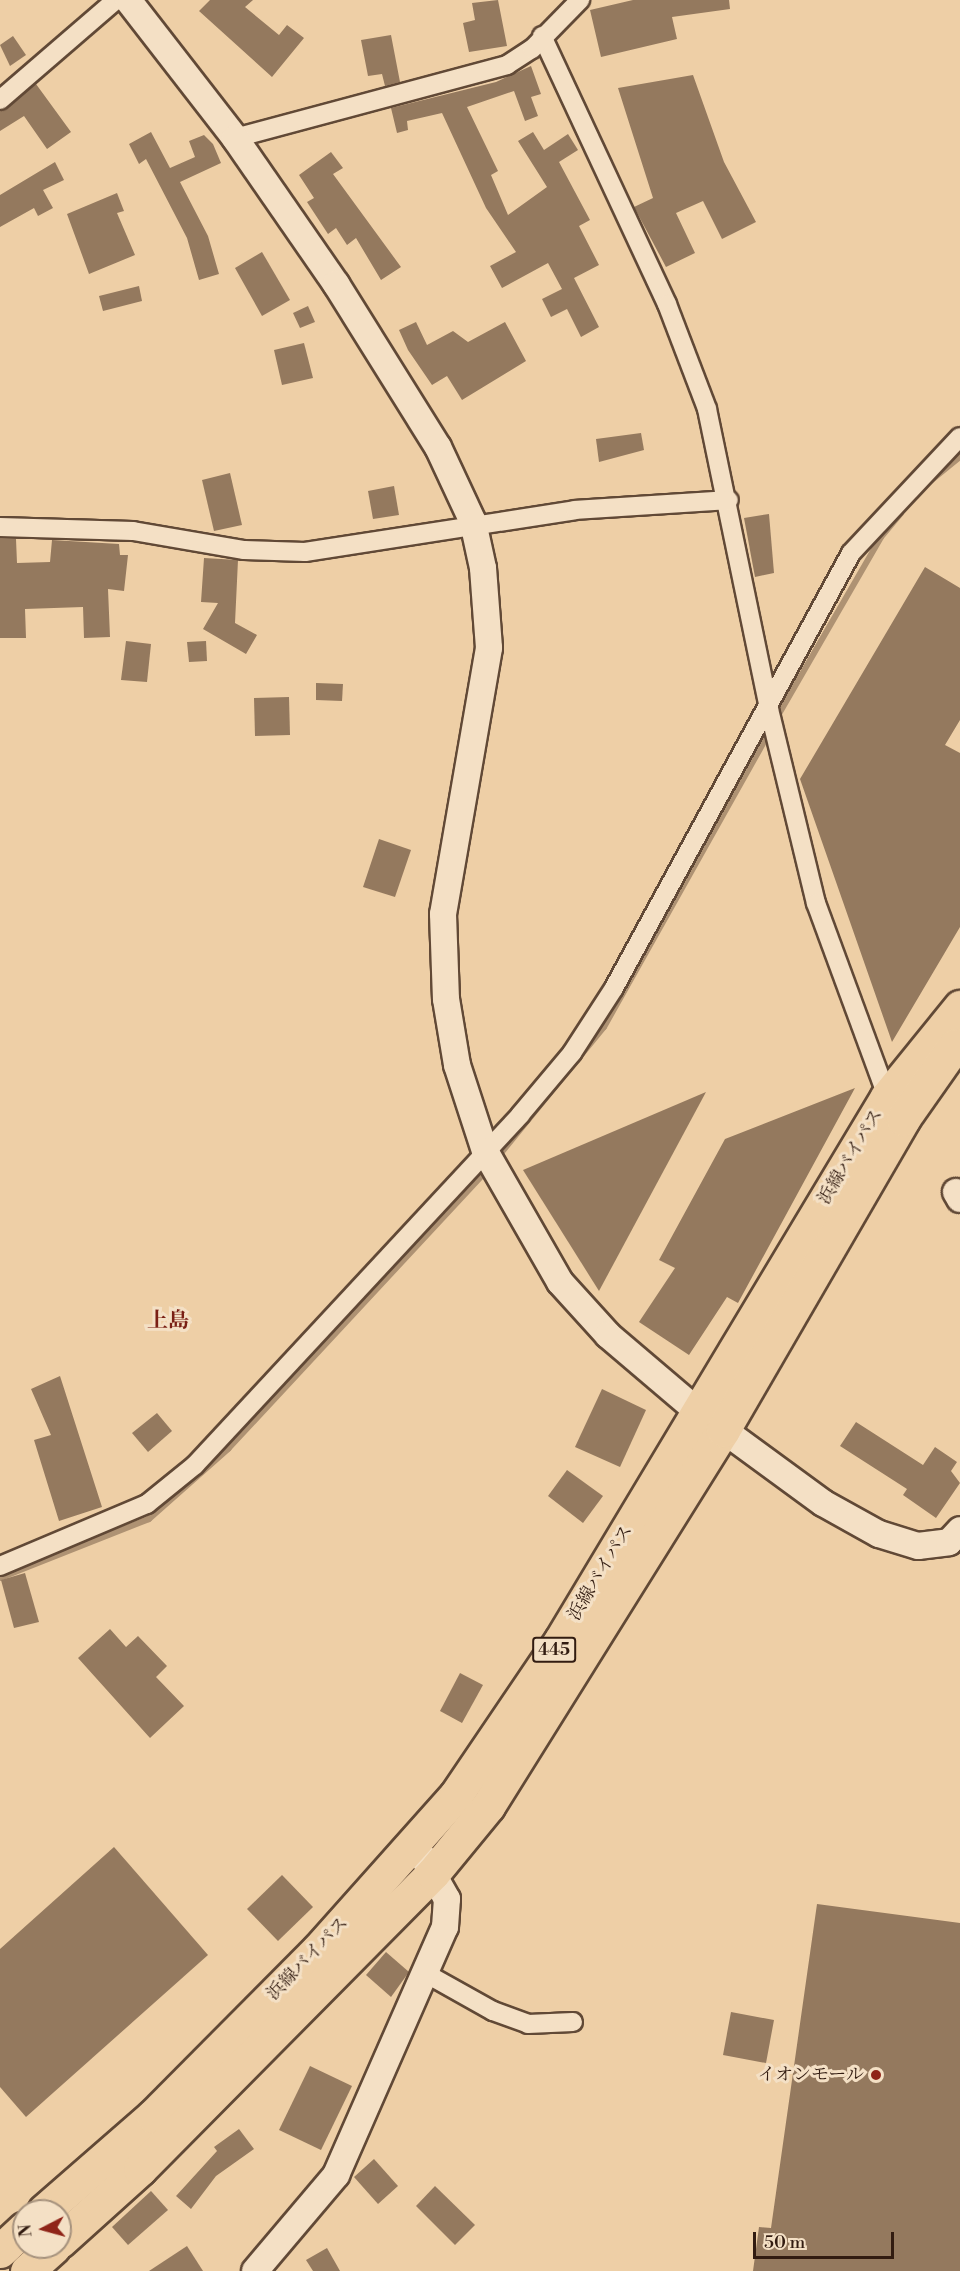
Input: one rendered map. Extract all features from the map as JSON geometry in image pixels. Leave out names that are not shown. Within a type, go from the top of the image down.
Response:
[{"type":"highway","name":"浜線バイパス","points":[[58,2199],[153,2116],[317,1952],[456,1795],[561,1640],[696,1410],[960,1007]]},
{"type":"highway","name":"浜線バイパス","points":[[72,2230],[140,2169],[433,1873],[488,1806],[723,1430],[895,1108],[960,1040]]},
{"type":"highway","points":[[0,2251],[12,2240]]},
{"type":"highway","points":[[27,2271],[40,2259]]},
{"type":"street","points":[[0,100],[116,0]]},
{"type":"street","points":[[128,0],[235,138],[396,379],[438,447],[473,522],[483,568],[489,648],[443,914],[446,999],[457,1065],[484,1151],[560,1282],[608,1335],[696,1410],[823,1503],[879,1534],[918,1546],[949,1542],[960,1530]]},
{"type":"street","points":[[235,138],[487,72],[522,57],[542,36],[557,7],[580,0]]},
{"type":"street","points":[[542,36],[667,304],[707,409],[729,500],[769,709],[816,903],[895,1108]]},
{"type":"street","points":[[0,1566],[147,1504],[195,1465],[572,1053],[614,988],[747,739],[769,709],[851,553],[960,437]]},
{"type":"street","points":[[0,527],[133,531],[244,550],[305,552],[473,522],[729,500]]},
{"type":"street","points":[[255,2271],[336,2175],[425,1973],[448,1914],[433,1873],[415,1844]]},
{"type":"street","points":[[425,1973],[493,2012],[528,2024],[573,2022]]},
{"type":"building","points":[[210,0],[253,0],[245,7],[279,35],[287,25],[304,38],[272,77],[199,11]]},
{"type":"building","points":[[498,0],[507,46],[469,52],[463,23],[475,20],[472,3]]},
{"type":"building","points":[[633,0],[729,0],[730,9],[672,17],[677,39],[601,57],[590,10]]},
{"type":"building","points":[[391,35],[400,82],[385,86],[382,74],[368,76],[361,40]]},
{"type":"building","points":[[13,36],[26,55],[10,66],[0,45]]},
{"type":"building","points":[[531,66],[541,94],[531,97],[538,116],[525,121],[514,91],[467,107],[498,171],[491,175],[508,215],[547,187],[518,141],[533,132],[544,150],[568,134],[578,150],[559,162],[590,220],[579,226],[599,265],[574,278],[599,327],[581,337],[567,309],[551,317],[542,299],[562,289],[548,263],[502,288],[490,266],[516,252],[486,208],[442,113],[407,121],[408,130],[397,133],[391,108],[496,82]]},
{"type":"building","points":[[693,75],[724,162],[756,222],[722,239],[703,201],[676,213],[695,253],[666,267],[634,207],[653,198],[618,88]]},
{"type":"building","points":[[36,84],[71,132],[47,149],[24,116],[0,131],[0,111]]},
{"type":"building","points":[[151,132],[170,168],[195,157],[189,141],[204,135],[213,144],[221,163],[180,182],[208,236],[219,274],[199,280],[187,238],[146,159],[139,164],[129,144]]},
{"type":"building","points":[[331,152],[343,168],[333,174],[401,267],[381,280],[356,238],[347,245],[336,228],[328,234],[307,202],[314,198],[299,175]]},
{"type":"building","points":[[55,162],[64,180],[43,190],[53,208],[38,216],[34,208],[0,227],[0,195]]},
{"type":"building","points":[[117,193],[124,211],[117,213],[135,255],[89,274],[67,214]]},
{"type":"building","points":[[262,252],[290,300],[262,316],[235,268]]},
{"type":"building","points":[[139,286],[142,301],[103,311],[99,296]]},
{"type":"building","points":[[308,306],[315,322],[300,328],[293,313]]},
{"type":"building","points":[[416,322],[427,345],[453,331],[468,342],[505,322],[526,361],[462,400],[447,376],[432,385],[408,350],[399,330]]},
{"type":"building","points":[[304,343],[313,378],[282,385],[274,350]]},
{"type":"building","points":[[641,433],[644,450],[599,462],[596,439]]},
{"type":"building","points":[[230,473],[242,525],[214,531],[202,480]]},
{"type":"building","points":[[394,486],[399,515],[373,519],[368,491]]},
{"type":"building","points":[[769,514],[774,573],[755,577],[744,518]]},
{"type":"building","points":[[0,538],[16,539],[17,563],[50,562],[52,540],[119,544],[120,555],[128,555],[124,591],[108,589],[110,637],[84,638],[83,607],[25,609],[26,638],[0,638]]},
{"type":"building","points":[[204,558],[238,560],[235,623],[257,635],[246,654],[203,629],[218,603],[201,602]]},
{"type":"building","points":[[925,567],[960,588],[960,720],[945,745],[960,753],[960,927],[892,1042],[800,779]]},
{"type":"building","points":[[126,641],[151,644],[147,682],[121,680]]},
{"type":"building","points":[[206,641],[207,661],[189,662],[187,642]]},
{"type":"building","points":[[316,683],[343,684],[342,701],[316,700]]},
{"type":"building","points":[[289,697],[290,735],[255,736],[254,698]]},
{"type":"building","points":[[379,839],[411,850],[395,897],[363,887]]},
{"type":"building","points":[[855,1088],[738,1303],[727,1297],[689,1355],[639,1322],[675,1268],[659,1260],[725,1139]]},
{"type":"building","points":[[706,1092],[599,1291],[523,1170]]},
{"type":"building","points":[[60,1376],[102,1507],[59,1521],[34,1440],[51,1435],[31,1389]]},
{"type":"building","points":[[602,1389],[646,1410],[620,1467],[575,1447]]},
{"type":"building","points":[[157,1413],[172,1431],[148,1452],[132,1433]]},
{"type":"building","points":[[856,1422],[923,1465],[935,1447],[957,1462],[951,1471],[960,1483],[936,1518],[903,1495],[907,1489],[840,1446]]},
{"type":"building","points":[[567,1470],[603,1496],[583,1523],[548,1496]]},
{"type":"building","points":[[25,1573],[39,1622],[14,1628],[1,1580]]},
{"type":"building","points":[[110,1629],[126,1647],[138,1636],[167,1666],[156,1677],[184,1706],[150,1738],[78,1658]]},
{"type":"building","points":[[460,1673],[483,1685],[462,1723],[440,1711]]},
{"type":"building","points":[[114,1847],[208,1955],[26,2117],[0,2087],[0,1949]]},
{"type":"building","points":[[282,1875],[313,1907],[278,1941],[247,1909]]},
{"type":"building","name":"イオンモール","points":[[817,1904],[960,1923],[960,2271],[753,2271],[759,2227],[771,2228]]},
{"type":"building","points":[[386,1952],[409,1972],[391,1997],[366,1975]]},
{"type":"building","points":[[731,2012],[774,2020],[766,2063],[723,2055]]},
{"type":"building","points":[[310,2066],[352,2086],[321,2150],[279,2130]]},
{"type":"building","points":[[239,2129],[254,2149],[216,2176],[191,2209],[176,2196],[217,2151],[214,2147]]},
{"type":"building","points":[[374,2159],[398,2186],[378,2204],[354,2177]]},
{"type":"building","points":[[435,2186],[475,2225],[455,2245],[416,2206]]},
{"type":"building","points":[[151,2191],[168,2210],[128,2245],[112,2227]]},
{"type":"building","points":[[187,2246],[203,2271],[149,2271]]},
{"type":"building","points":[[327,2248],[340,2271],[313,2271],[306,2260]]},
{"type":"waterway","points":[[928,483],[960,457]]},
{"type":"waterway","points":[[776,719],[881,537],[901,513]]},
{"type":"waterway","points":[[497,1158],[604,1027],[770,731]]},
{"type":"waterway","points":[[0,1578],[149,1519],[228,1449],[489,1168]]},
{"type":"place","name":"イオンモール","points":[[876,2075]]},
{"type":"district","name":"上島","points":[[168,1321]]}]
